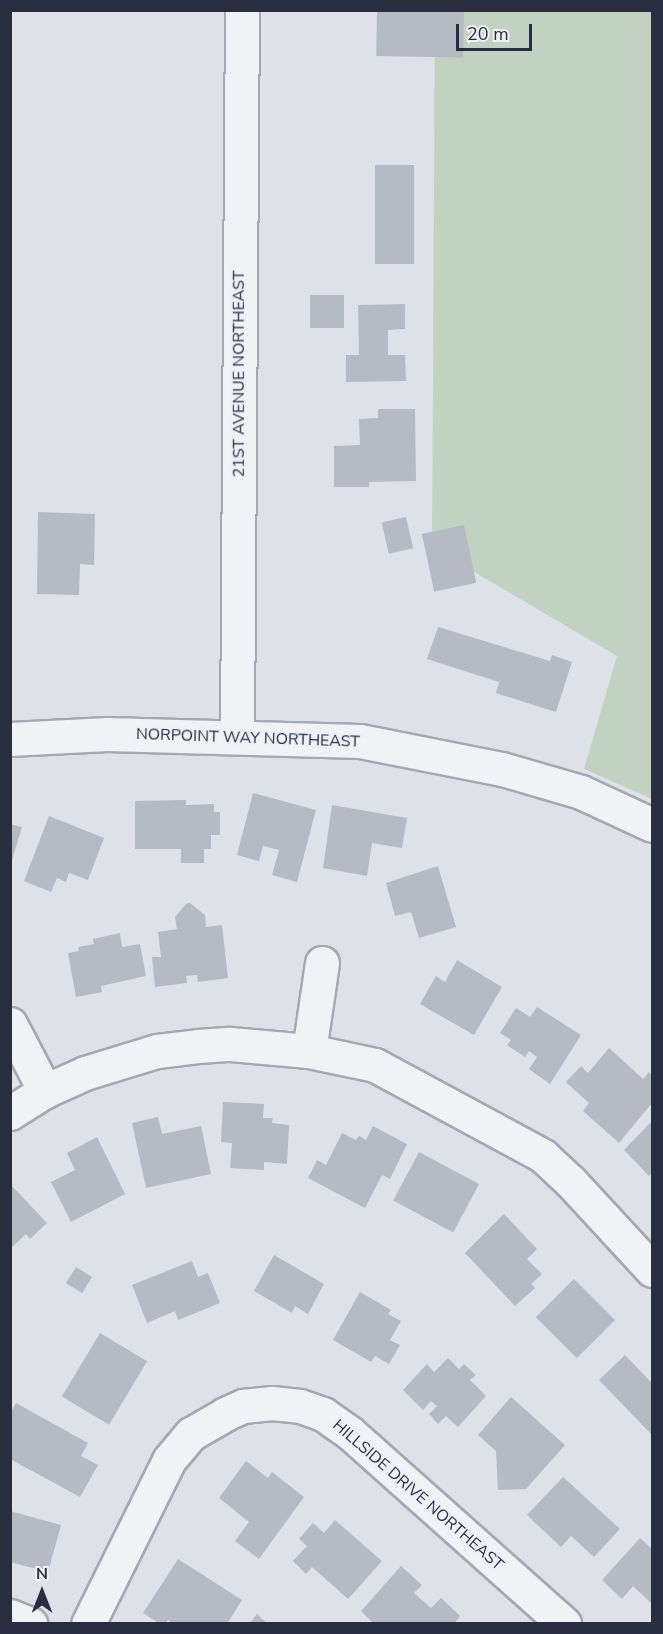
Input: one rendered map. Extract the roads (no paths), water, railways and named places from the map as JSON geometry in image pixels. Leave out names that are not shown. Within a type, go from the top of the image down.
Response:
[{"type":"street","name":"21ST AVENUE NORTHEAST","points":[[237,737],[242,10]]},
{"type":"street","points":[[10,724],[51,737]]},
{"type":"street","name":"NORPOINT WAY NORTHEAST","points":[[10,739],[107,734],[360,741],[482,764],[581,792],[652,825]]},
{"type":"street","points":[[309,1051],[322,963]]},
{"type":"street","points":[[10,1024],[45,1091]]},
{"type":"street","points":[[10,1113],[45,1091],[85,1073],[157,1052],[230,1044],[309,1051],[375,1065],[543,1156],[570,1181],[652,1269]]},
{"type":"street","name":"HILLSIDE DRIVE NORTHEAST","points":[[88,1623],[169,1460],[191,1434],[225,1414],[243,1406],[272,1403],[300,1406],[323,1414],[350,1433],[564,1623]]},
{"type":"street","points":[[10,1616],[30,1623]]}]
